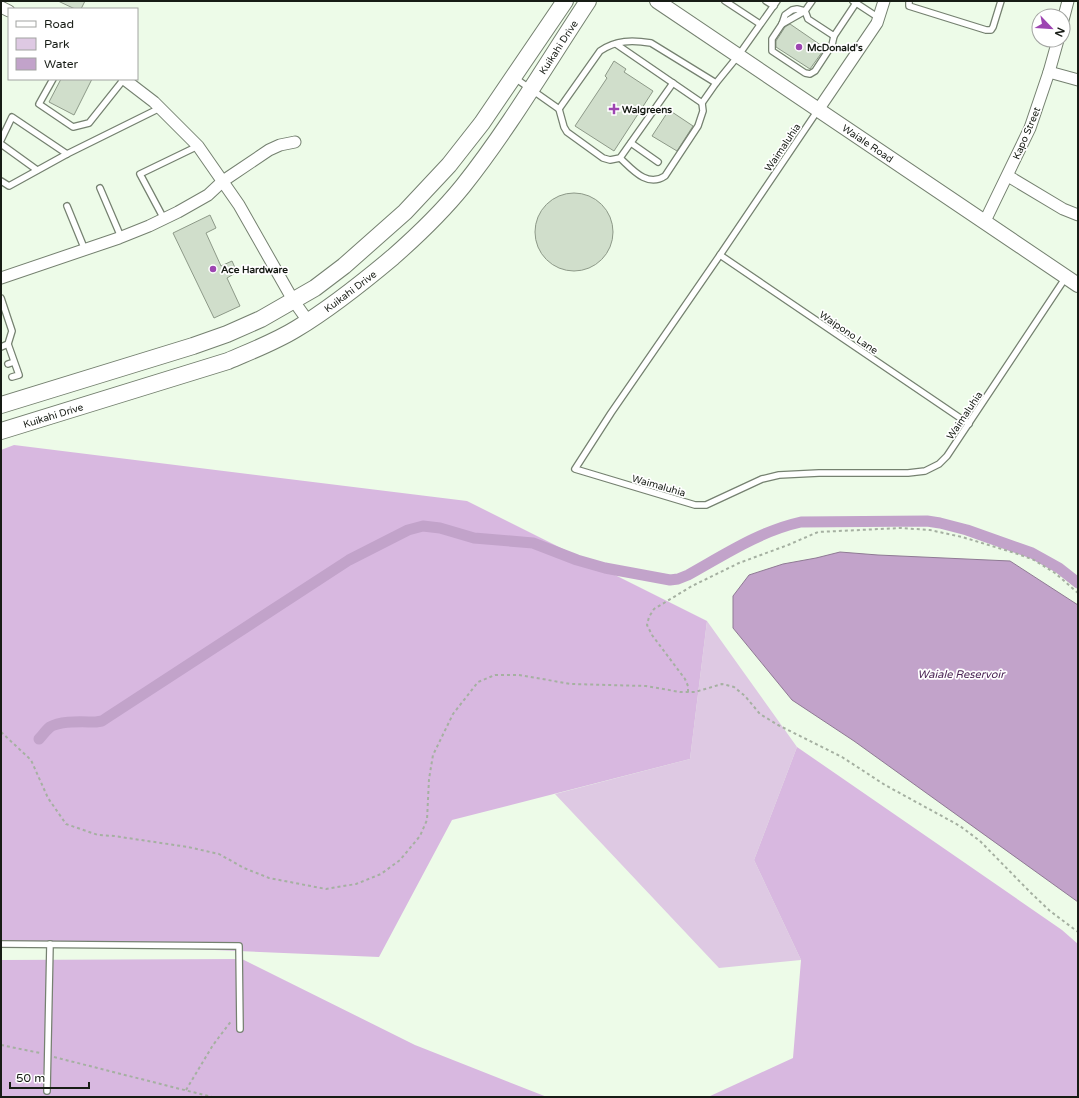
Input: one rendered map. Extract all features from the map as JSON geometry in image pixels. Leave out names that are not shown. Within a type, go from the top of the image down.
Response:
[{"type":"main road","name":"Kuikahi Drive","points":[[1,404],[193,346],[227,334],[261,319],[315,288],[344,266],[405,212],[430,187],[464,148],[565,1]]},
{"type":"main road","name":"Kuikahi Drive","points":[[1,431],[228,360],[260,348],[295,330],[364,282],[436,217],[463,187],[499,138],[588,1]]},
{"type":"street","name":"Waiale Road","points":[[657,1],[1078,285]]},
{"type":"street","points":[[818,110],[877,23],[884,1]]},
{"type":"street","name":"Kapo Street","points":[[984,221],[1008,176],[1030,128],[1056,48]]},
{"type":"street","points":[[1049,72],[1078,80]]},
{"type":"street","points":[[125,80],[160,108],[198,146],[239,205],[293,300],[308,321]]},
{"type":"street","points":[[1,278],[121,237],[164,219],[208,195],[223,181],[269,150],[280,145],[295,142]]},
{"type":"street","points":[[1008,176],[1063,209],[1078,215]]},
{"type":"lane","points":[[725,1],[760,24]]},
{"type":"lane","points":[[766,1],[774,6]]},
{"type":"lane","points":[[620,158],[635,171],[650,180],[658,180],[664,176],[698,126],[703,111],[702,103],[778,1]]},
{"type":"lane","points":[[805,11],[812,1]]},
{"type":"lane","points":[[909,1],[909,6],[986,30],[991,30],[999,1]]},
{"type":"lane","points":[[805,11],[797,9],[792,10],[785,15],[782,24],[772,39],[772,51],[805,73],[810,74],[815,71],[832,45],[834,36],[855,2],[879,18]]},
{"type":"lane","points":[[805,11],[808,19],[834,36]]},
{"type":"lane","points":[[559,109],[600,51],[610,45],[616,44],[639,42],[651,43],[716,83]]},
{"type":"lane","points":[[616,44],[702,103]]},
{"type":"lane","points":[[513,76],[559,109],[567,132],[603,158],[610,160],[620,158],[673,83]]},
{"type":"lane","points":[[52,80],[39,104],[73,127],[89,123],[123,80]]},
{"type":"lane","points":[[1,181],[9,186],[67,154],[160,108]]},
{"type":"lane","name":"Waimaluhia","points":[[818,110],[611,413],[575,470],[695,505],[706,505],[762,479],[779,475],[819,473],[908,473],[925,471],[938,464],[947,456],[1066,277]]},
{"type":"lane","points":[[1,140],[12,117],[67,154]]},
{"type":"lane","points":[[630,143],[658,162]]},
{"type":"lane","points":[[1,144],[37,170]]},
{"type":"lane","points":[[164,219],[140,174],[198,146]]},
{"type":"lane","points":[[100,188],[121,237]]},
{"type":"lane","points":[[67,206],[85,250]]},
{"type":"lane","name":"Waipono Lane","points":[[720,255],[969,424]]},
{"type":"lane","points":[[1,298],[12,331],[8,344],[11,363],[19,375],[12,377]]},
{"type":"lane","points":[[1,347],[8,344]]},
{"type":"lane","points":[[1,944],[239,946],[240,1029]]},
{"type":"lane","points":[[47,1091],[50,944]]},
{"type":"path","points":[[688,692],[688,686],[685,679],[652,634],[648,625],[649,616],[654,609],[692,586],[739,563],[818,532],[901,528],[930,530],[962,537],[1014,552],[1034,560],[1055,573],[1078,593]]},
{"type":"path","points":[[1,732],[31,760],[48,798],[66,824],[98,835],[188,847],[219,854],[244,868],[269,878],[326,888],[356,884],[381,874],[400,860],[420,836],[427,820],[429,779],[433,755],[453,714],[478,682],[494,675],[519,675],[571,684],[646,686],[680,692],[695,692],[722,684],[734,687],[745,696],[760,714],[778,725],[842,757],[885,785],[960,826],[980,841],[1040,902],[1078,932]]},
{"type":"path","points":[[186,1090],[213,1045],[240,1010]]},
{"type":"path","points":[[1,1045],[47,1055],[212,1097]]},
{"type":"green space","points":[[707,621],[797,747],[754,860],[801,960],[719,968],[555,794],[690,759]]},
{"type":"shaded area","points":[[14,445],[467,501],[707,621],[690,759],[452,820],[379,957],[1,941],[1,450]]},
{"type":"shaded area","points":[[797,747],[1062,930],[1078,944],[1078,1097],[708,1097],[793,1058],[801,960],[754,860]]},
{"type":"shaded area","points":[[242,959],[415,1045],[547,1097],[1,1097],[1,960]]},
{"type":"water","name":"Waiale Reservoir","points":[[840,552],[1010,561],[1078,605],[1078,902],[854,741],[792,700],[733,628],[733,596],[749,575],[783,564]]},
{"type":"building","points":[[58,1],[85,1],[82,8],[73,8]]},
{"type":"building","name":"McDonald's","points":[[790,24],[825,48],[810,69],[776,47],[776,41],[785,27]]},
{"type":"building","name":"Walgreens","points":[[614,61],[626,69],[624,72],[653,91],[614,151],[575,126],[607,78],[605,76]]},
{"type":"building","points":[[60,80],[92,80],[74,115],[49,102]]},
{"type":"building","points":[[669,110],[693,126],[677,151],[652,136]]},
{"type":"building","points":[[566,193],[582,193],[596,199],[607,210],[613,224],[613,240],[607,254],[596,265],[582,271],[566,271],[552,265],[541,254],[535,240],[535,224],[541,210],[552,199]]},
{"type":"building","name":"Ace Hardware","points":[[210,215],[216,228],[206,233],[221,266],[232,261],[237,272],[227,278],[240,306],[214,318],[173,233]]},
{"type":"waterway","points":[[39,739],[50,727],[60,723],[102,721],[349,560],[408,530],[423,526],[440,528],[474,538],[533,543],[577,560],[605,568],[670,580],[688,575],[757,537],[801,522],[927,521],[967,530],[1032,553],[1059,568],[1078,583]]},
{"type":"place","name":"McDonald's","points":[[799,47]]},
{"type":"place","name":"Walgreens","points":[[614,109]]},
{"type":"place","name":"Ace Hardware","points":[[213,269]]}]
